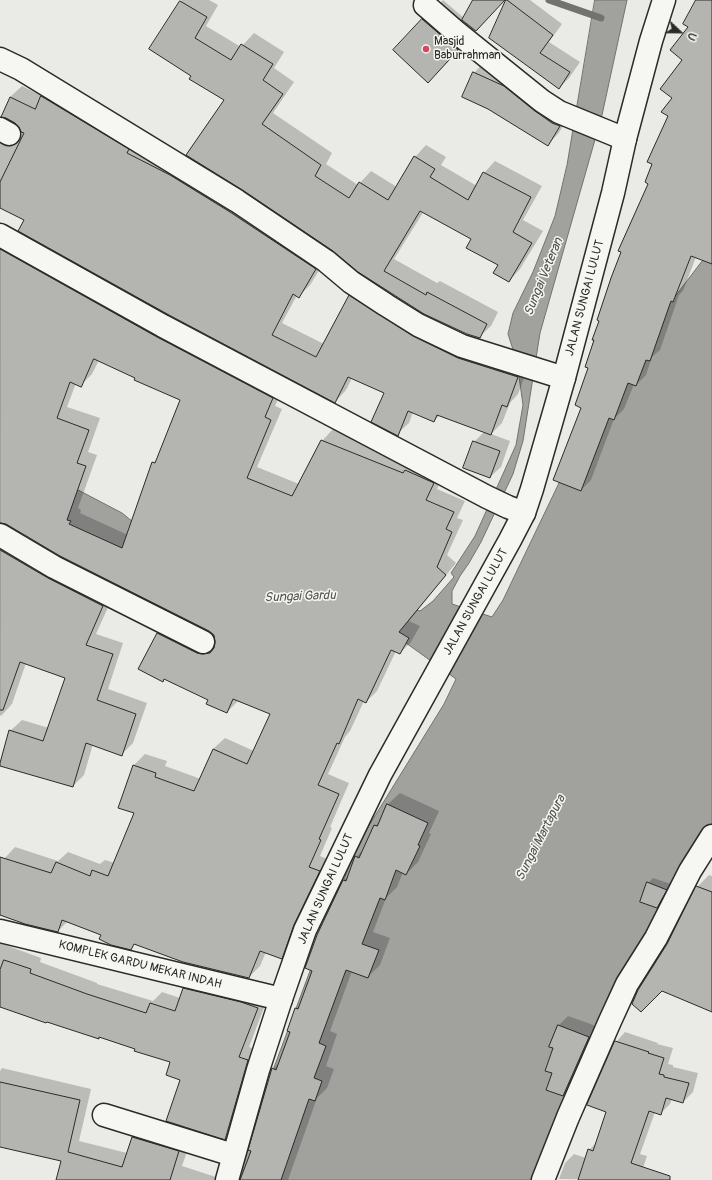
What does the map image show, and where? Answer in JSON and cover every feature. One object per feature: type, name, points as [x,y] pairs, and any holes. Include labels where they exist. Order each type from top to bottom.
[{"type":"street","name":"JALAN SUNGAI LULUT","points":[[226,1180],[281,999],[306,930],[380,775],[510,540],[516,510],[534,482],[564,378],[613,194],[625,139],[651,41],[664,0]]},
{"type":"street","points":[[424,5],[536,96],[559,112],[625,139]]},
{"type":"street","points":[[0,59],[21,69],[237,201],[326,261],[351,282],[411,321],[462,346],[478,352],[502,358],[564,378]]},
{"type":"street","points":[[0,234],[163,326],[487,497],[516,510]]},
{"type":"street","points":[[0,535],[54,567],[203,642]]},
{"type":"street","points":[[543,1180],[568,1117],[627,984],[656,938],[690,871],[712,836]]},
{"type":"street","name":"KOMPLEK GARDU MEKAR INDAH","points":[[0,931],[281,999]]},
{"type":"street","points":[[104,1115],[233,1155]]},
{"type":"water","points":[[595,0],[627,0],[602,115],[540,333],[523,441],[513,474],[481,542],[452,591],[452,604],[492,617],[503,600],[603,391],[712,248],[712,824],[685,865],[538,1180],[238,1180],[257,1113],[357,845],[444,704],[456,679],[406,643],[83,539],[0,449],[122,513],[165,548],[351,583],[420,611],[433,601],[454,577],[451,573],[475,536],[516,445],[523,405],[517,362],[508,334],[513,313],[533,272],[555,216],[567,165]]},
{"type":"building","points":[[473,0],[505,0],[476,31],[462,20]]},
{"type":"building","points":[[506,0],[553,35],[540,53],[570,72],[559,89],[489,38]]},
{"type":"building","points":[[696,0],[712,0],[712,264],[691,256],[673,302],[671,301],[650,361],[646,360],[636,386],[628,383],[614,420],[609,418],[581,491],[553,480],[581,408],[575,405],[588,368],[585,367],[599,321],[597,320],[621,252],[618,251],[648,184],[645,182],[652,164],[647,162],[668,116],[661,112],[672,98],[660,89],[682,60],[670,50],[688,27],[683,24]]},
{"type":"building","points":[[180,1],[207,17],[195,38],[231,60],[241,44],[273,64],[263,80],[283,94],[262,124],[321,165],[315,176],[349,198],[359,182],[388,200],[414,156],[435,169],[430,177],[468,200],[483,172],[531,197],[513,232],[532,243],[509,282],[493,273],[498,265],[466,248],[471,239],[420,211],[384,271],[426,295],[427,292],[487,324],[480,338],[467,334],[424,314],[358,272],[333,251],[244,191],[186,155],[224,100],[189,79],[191,76],[149,49]]},
{"type":"building","name":"Masjid Baburrahman","points":[[422,19],[458,50],[428,83],[393,50]]},
{"type":"building","points":[[473,72],[504,86],[535,111],[552,123],[560,126],[548,146],[488,109],[462,97]]},
{"type":"building","points":[[41,96],[129,149],[127,153],[170,175],[230,212],[316,269],[299,298],[293,294],[272,335],[316,357],[349,295],[413,336],[458,358],[518,377],[507,407],[502,405],[491,435],[437,415],[434,422],[408,411],[398,436],[371,422],[384,393],[348,377],[335,403],[169,315],[18,231],[24,220],[0,208],[0,182],[24,133],[21,132],[15,123],[1,117],[10,97],[35,109]]},
{"type":"building","points":[[0,249],[157,337],[273,398],[265,417],[271,420],[247,478],[292,496],[321,440],[403,473],[405,470],[434,483],[426,500],[454,512],[446,529],[452,532],[437,567],[446,575],[399,632],[409,638],[400,654],[391,650],[366,703],[358,699],[339,744],[337,743],[318,785],[339,794],[319,839],[321,840],[309,867],[320,871],[294,925],[282,959],[260,951],[249,978],[183,962],[134,944],[131,950],[111,945],[99,939],[101,935],[62,920],[58,932],[25,924],[0,915],[0,857],[51,873],[56,862],[90,876],[92,870],[108,876],[134,813],[118,808],[133,765],[156,773],[155,777],[194,791],[213,749],[247,764],[270,714],[233,699],[227,713],[206,704],[208,700],[164,679],[163,682],[138,669],[157,633],[197,653],[203,654],[210,653],[214,648],[214,635],[209,631],[60,556],[6,524],[0,523]],"holes":[[[94,359],[135,378],[134,380],[180,400],[155,463],[152,462],[122,548],[69,524],[71,521],[67,520],[86,466],[77,463],[89,430],[57,418],[70,382],[81,387]]]},
{"type":"building","points":[[473,441],[500,451],[490,478],[463,468]]},
{"type":"building","points":[[0,550],[48,578],[103,606],[86,645],[113,654],[97,700],[136,714],[122,756],[86,743],[73,787],[0,766],[9,730],[43,741],[65,678],[20,662],[3,710],[0,710]]},
{"type":"building","points":[[387,804],[428,823],[418,845],[420,846],[406,875],[396,870],[385,900],[380,898],[362,944],[379,950],[368,978],[346,970],[319,1043],[326,1046],[314,1078],[322,1081],[315,1101],[309,1099],[281,1180],[240,1180],[251,1151],[248,1150],[272,1068],[276,1070],[290,1032],[287,1031],[295,1008],[298,1009],[312,971],[305,968],[317,935],[343,880],[346,881],[355,856],[359,858],[374,825],[377,826]]},
{"type":"building","points":[[647,882],[667,890],[657,908],[640,902]]},
{"type":"building","points":[[696,886],[712,892],[712,1012],[662,991],[641,1012],[632,1004],[638,990],[667,944]]},
{"type":"building","points":[[4,960],[31,969],[30,973],[87,994],[146,1013],[150,1003],[175,1011],[183,988],[241,1002],[258,1008],[239,1057],[248,1060],[225,1140],[166,1121],[180,1080],[166,1075],[170,1062],[134,1051],[135,1049],[99,1037],[99,1039],[0,1007],[0,970]]},
{"type":"building","points":[[558,1025],[589,1037],[563,1096],[546,1090],[552,1073],[545,1071],[553,1048],[549,1047]]},
{"type":"building","points":[[615,1041],[664,1058],[659,1074],[664,1075],[664,1077],[689,1083],[683,1103],[666,1098],[661,1115],[649,1111],[631,1163],[670,1176],[670,1180],[578,1180],[588,1149],[593,1151],[606,1112],[587,1105]]},
{"type":"building","points":[[0,1082],[80,1100],[68,1152],[122,1167],[132,1137],[179,1151],[170,1180],[56,1180],[61,1161],[0,1147]]},
{"type":"waterway","points":[[549,0],[601,18]]},
{"type":"place","name":"Masjid Baburrahman","points":[[426,49]]},
{"type":"water label","name":"Sungai Veteran","points":[[544,277]]},
{"type":"water label","name":"Sungai Gardu","points":[[300,597]]},
{"type":"water label","name":"Sungai Martapura","points":[[541,838]]}]
